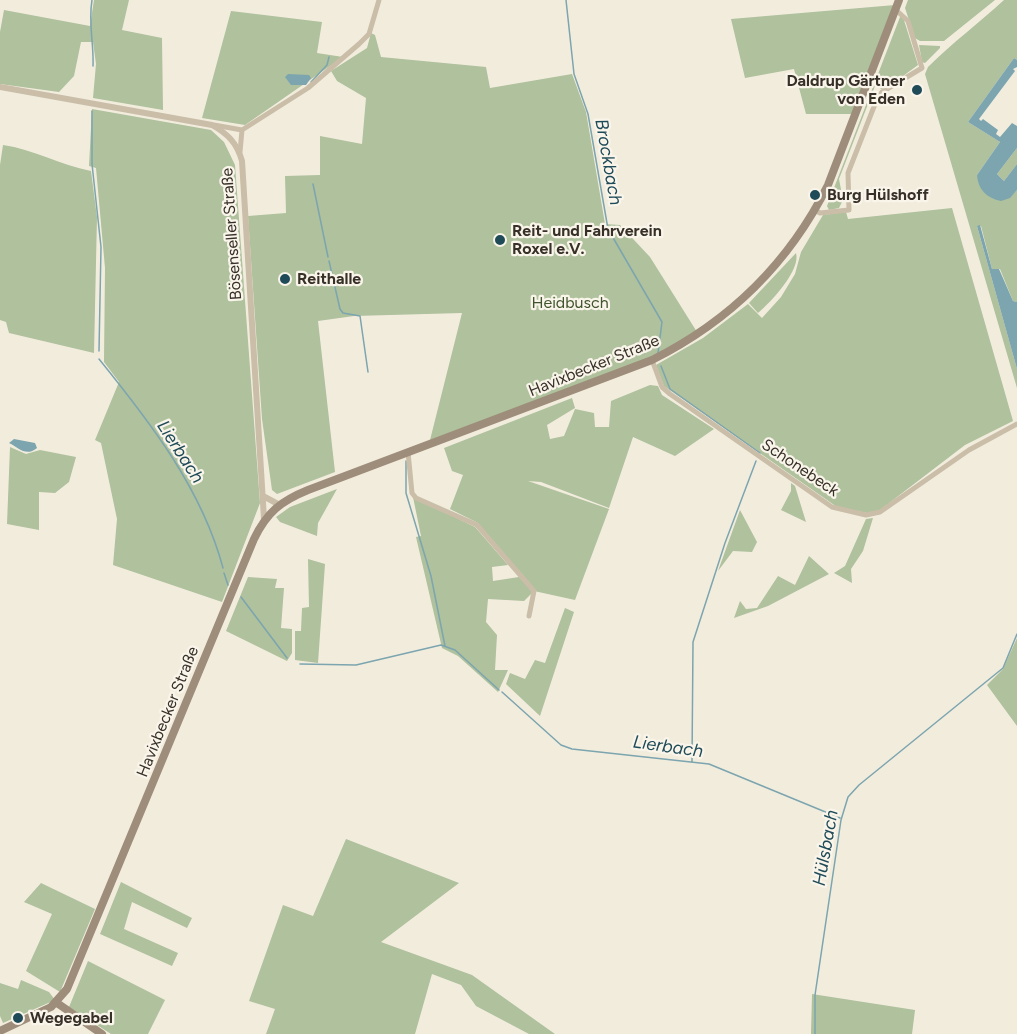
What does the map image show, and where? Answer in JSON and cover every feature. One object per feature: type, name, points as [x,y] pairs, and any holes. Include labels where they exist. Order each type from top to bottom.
[{"type":"main road","points":[[896,10],[900,0]]},
{"type":"main road","name":"Havixbecker Straße","points":[[57,1003],[73,976],[264,519],[278,504],[408,452],[652,360],[699,334],[741,302],[775,267],[814,210],[855,116],[896,10]]},
{"type":"main road","points":[[0,1031],[57,1003],[102,1034]]},
{"type":"street","points":[[0,87],[242,130],[308,88],[359,44],[369,34],[379,0]]},
{"type":"street","points":[[814,210],[820,213],[849,210],[848,173],[877,99],[882,92],[922,68],[908,21],[896,10]]},
{"type":"street","name":"Bösenseller Straße","points":[[213,125],[229,136],[240,152],[264,519]]},
{"type":"street","points":[[240,152],[242,130]]},
{"type":"street","name":"Schonebeck","points":[[652,360],[662,387],[670,394],[832,507],[866,515],[880,512],[969,450],[1017,424]]},
{"type":"street","points":[[408,452],[412,493],[416,498],[477,525],[534,591],[530,616]]},
{"type":"street","points":[[263,496],[278,504]]},
{"type":"green space","points":[[94,0],[129,0],[122,30],[162,38],[163,110],[93,98],[96,64],[93,42],[81,42],[74,76],[59,92],[0,84],[0,32],[4,10],[90,26]]},
{"type":"green space","points":[[908,0],[995,0],[944,41],[920,41],[915,38],[905,8]]},
{"type":"green space","points":[[1004,0],[1017,0],[1017,60],[1014,58],[968,122],[1000,142],[977,175],[1009,198],[1017,190],[1017,302],[1013,301],[1000,269],[992,269],[981,226],[977,226],[1017,369],[1017,388],[925,74],[937,58]]},
{"type":"green space","points":[[895,5],[853,114],[806,114],[794,69],[745,78],[731,19]]},
{"type":"green space","points":[[231,11],[322,22],[317,53],[343,57],[245,125],[202,118]]},
{"type":"green space","points":[[900,17],[903,17],[918,65],[884,90],[875,86],[839,179],[843,200],[839,208],[829,210],[827,206]]},
{"type":"green space","name":"Heidbusch","points":[[371,33],[375,35],[381,57],[486,67],[490,88],[572,74],[586,112],[605,224],[620,225],[650,257],[697,332],[651,358],[430,440],[462,313],[354,316],[318,321],[335,472],[277,494],[272,490],[262,419],[248,216],[286,213],[285,176],[320,175],[320,136],[362,144],[366,98],[337,81],[331,71],[367,48]]},
{"type":"green space","points":[[919,45],[940,46],[940,48],[925,63],[922,62]]},
{"type":"green space","points":[[92,109],[211,130],[224,142],[235,165],[260,503],[222,602],[113,565],[117,519],[101,443],[95,440],[119,382],[104,362],[105,268],[96,168],[89,166]]},
{"type":"green space","points":[[3,145],[91,171],[97,217],[94,353],[9,333],[6,322],[0,320],[0,165]]},
{"type":"green space","points":[[1017,148],[1017,164],[1004,181],[997,174]]},
{"type":"green space","points":[[952,208],[1013,421],[965,445],[880,510],[872,514],[837,507],[664,386],[656,365],[703,338],[748,304],[762,318],[781,297],[795,274],[801,252],[823,215],[846,212],[848,219]]},
{"type":"green space","points":[[796,253],[790,277],[758,313],[749,303]]},
{"type":"green space","points":[[650,385],[658,386],[662,395],[714,429],[675,456],[633,437],[609,508],[541,482],[528,481],[609,509],[575,600],[534,591],[478,523],[450,509],[463,475],[452,471],[444,448],[572,398],[575,408],[547,425],[550,439],[564,436],[575,409],[594,413],[595,427],[609,427],[611,401]]},
{"type":"green space","points":[[10,447],[26,454],[40,450],[76,457],[69,482],[55,493],[39,492],[39,530],[7,524]]},
{"type":"green space","points":[[791,483],[795,486],[806,522],[781,510],[791,491]]},
{"type":"green space","points":[[337,489],[318,523],[317,536],[280,522],[276,517],[290,507]]},
{"type":"green space","points":[[413,497],[475,527],[508,565],[492,567],[493,581],[519,577],[533,592],[524,601],[488,599],[486,622],[497,635],[495,670],[508,670],[498,692],[458,656],[442,648],[416,537],[421,536]]},
{"type":"green space","points":[[740,510],[757,542],[752,552],[733,551],[718,571]]},
{"type":"green space","points":[[873,518],[863,551],[851,569],[852,583],[834,573],[845,566],[866,519]]},
{"type":"green space","points":[[809,556],[829,574],[768,606],[734,618],[740,601],[746,609],[757,608],[778,576],[795,585]]},
{"type":"green space","points":[[308,559],[325,564],[318,663],[295,660],[295,631],[301,631],[302,608],[309,607]]},
{"type":"green space","points":[[248,577],[277,579],[275,588],[284,588],[281,628],[292,629],[292,653],[287,661],[226,631]]},
{"type":"green space","points":[[565,608],[574,612],[540,716],[506,684],[510,673],[525,679],[535,660],[545,663]]},
{"type":"green space","points":[[1017,638],[1017,726],[987,685],[1003,669]]},
{"type":"green space","points":[[346,839],[459,883],[381,942],[472,975],[555,1034],[529,1034],[476,1006],[461,985],[432,974],[415,1034],[266,1034],[275,1009],[249,1001],[283,905],[313,916]]},
{"type":"green space","points":[[121,882],[192,918],[187,928],[132,902],[124,929],[178,953],[172,966],[100,934]]},
{"type":"green space","points":[[41,883],[95,909],[60,992],[26,971],[52,914],[24,902]]},
{"type":"green space","points":[[88,961],[165,1000],[148,1034],[111,1034],[69,1007]]},
{"type":"green space","points":[[21,980],[49,992],[55,1000],[3,1023],[0,1016],[0,983],[18,989]]},
{"type":"green space","points":[[812,994],[915,1010],[912,1034],[811,1034]]},
{"type":"water","points":[[1014,58],[1017,60],[1017,67],[1013,69],[1015,71],[979,119],[981,121],[983,119],[998,130],[996,134],[1000,137],[1012,123],[1017,126],[1017,148],[997,174],[1004,181],[1017,164],[1017,190],[1010,198],[1001,201],[991,198],[984,192],[979,185],[977,175],[1000,142],[968,122]]},
{"type":"water","points":[[288,74],[309,75],[311,78],[306,85],[291,85],[285,77]]},
{"type":"water","points":[[980,225],[992,269],[999,269],[1013,301],[1017,302],[1017,369],[977,226]]},
{"type":"water","points":[[14,439],[35,443],[37,448],[29,452],[23,451],[9,443]]},
{"type":"waterway","name":"Lierbach","points":[[92,0],[93,66]]},
{"type":"waterway","name":"Brockbach","points":[[566,0],[574,74],[588,114],[608,229],[662,322],[658,353]]},
{"type":"waterway","points":[[311,82],[327,65],[329,57]]},
{"type":"waterway","name":"Lierbach","points":[[92,111],[92,164],[101,247],[99,351]]},
{"type":"waterway","points":[[313,184],[328,257]]},
{"type":"waterway","points":[[329,261],[340,309],[343,313],[360,316],[368,372]]},
{"type":"waterway","name":"Lierbach","points":[[99,359],[137,407],[172,457],[202,511],[223,568]]},
{"type":"waterway","name":"Brockbach","points":[[661,366],[670,389],[760,453]]},
{"type":"waterway","points":[[406,461],[406,493],[431,576],[445,646]]},
{"type":"waterway","name":"Brockbach","points":[[692,761],[693,642],[725,543],[756,461]]},
{"type":"waterway","name":"Lierbach","points":[[224,573],[228,585]]},
{"type":"waterway","name":"Lierbach","points":[[241,597],[287,658]]},
{"type":"waterway","name":"Hülsbach","points":[[815,1034],[815,995],[841,820],[848,797],[859,785],[1003,668],[1017,634]]},
{"type":"waterway","name":"Lierbach","points":[[300,664],[356,665],[441,645],[455,650],[499,690]]},
{"type":"waterway","name":"Lierbach","points":[[502,692],[561,745],[572,749],[709,764],[840,818]]},
{"type":"place","name":"Daldrup Gärtner von Eden","points":[[917,90]]},
{"type":"place","name":"Burg Hülshoff","points":[[815,195]]},
{"type":"place","name":"Reit- und Fahrverein Roxel e.V.","points":[[500,240]]},
{"type":"place","name":"Reithalle","points":[[285,279]]},
{"type":"place","name":"Wegegabel","points":[[18,1018]]}]
